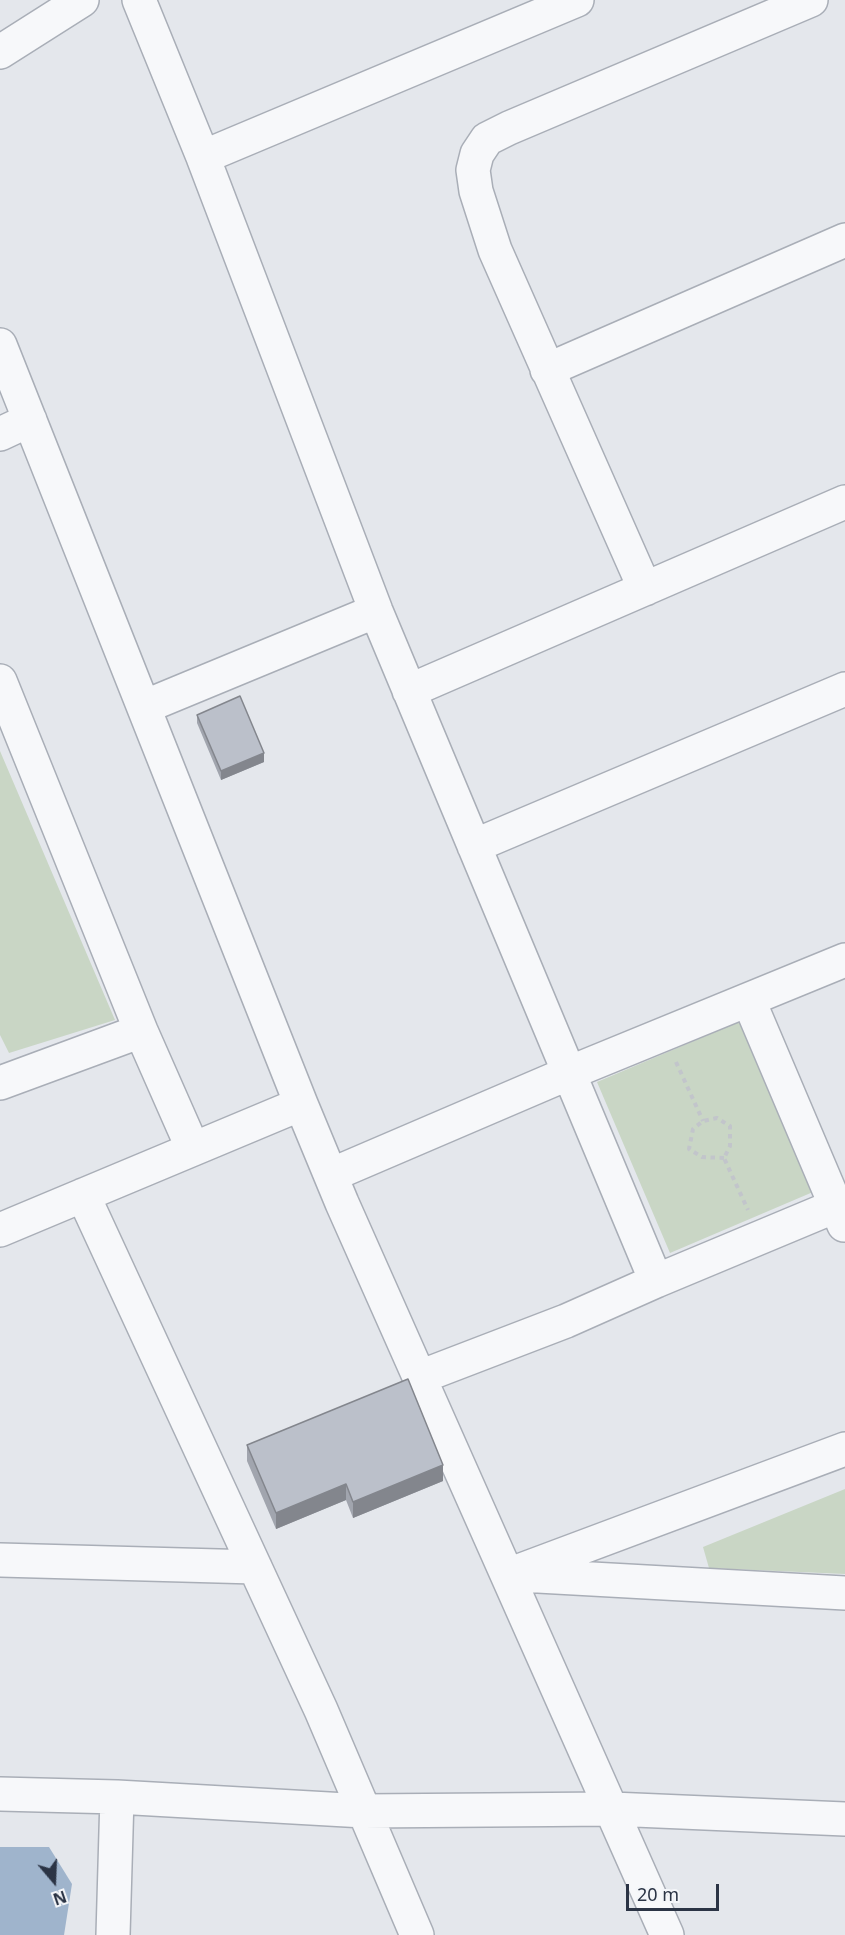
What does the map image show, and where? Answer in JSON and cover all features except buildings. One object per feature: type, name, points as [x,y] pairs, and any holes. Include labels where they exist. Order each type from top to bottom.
[{"type":"street","points":[[0,52],[82,0]]},
{"type":"street","points":[[139,0],[203,157],[376,612],[656,1281]]},
{"type":"street","points":[[203,157],[577,0]]},
{"type":"street","points":[[645,589],[495,250],[476,191],[473,170],[477,154],[488,140],[509,128],[811,0]]},
{"type":"street","points":[[547,370],[845,240]]},
{"type":"street","points":[[0,345],[301,1104],[667,1935]]},
{"type":"street","points":[[0,434],[30,420]]},
{"type":"street","points":[[409,691],[845,502]]},
{"type":"street","points":[[144,707],[376,612]]},
{"type":"street","points":[[0,681],[141,1031],[193,1149]]},
{"type":"street","points":[[474,846],[845,689]]},
{"type":"street","points":[[331,1175],[569,1073],[845,960]]},
{"type":"street","points":[[420,1377],[566,1321],[761,1238],[842,1212],[749,1001]]},
{"type":"street","points":[[0,1082],[141,1031]]},
{"type":"street","points":[[0,1230],[301,1104]]},
{"type":"street","points":[[83,1195],[321,1710],[417,1935]]},
{"type":"street","points":[[508,1575],[845,1449]]},
{"type":"street","points":[[0,1560],[255,1567]]},
{"type":"street","points":[[508,1575],[845,1593]]},
{"type":"street","points":[[0,1794],[117,1797],[364,1811],[612,1809],[845,1819]]},
{"type":"street","points":[[113,1935],[117,1797]]},
{"type":"path","points":[[664,1035],[703,1121]]},
{"type":"path","points":[[717,1118],[730,1126],[730,1146],[724,1158],[702,1157],[689,1149],[693,1129],[703,1121],[717,1118]]},
{"type":"path","points":[[724,1158],[761,1238]]},
{"type":"green space","points":[[0,751],[115,1020],[9,1053],[0,1035]]},
{"type":"green space","points":[[741,1021],[813,1192],[670,1253],[597,1082]]},
{"type":"green space","points":[[845,1489],[845,1574],[709,1568],[703,1547]]},
{"type":"water","points":[[0,1847],[49,1847],[72,1884],[64,1935],[0,1935]]}]
